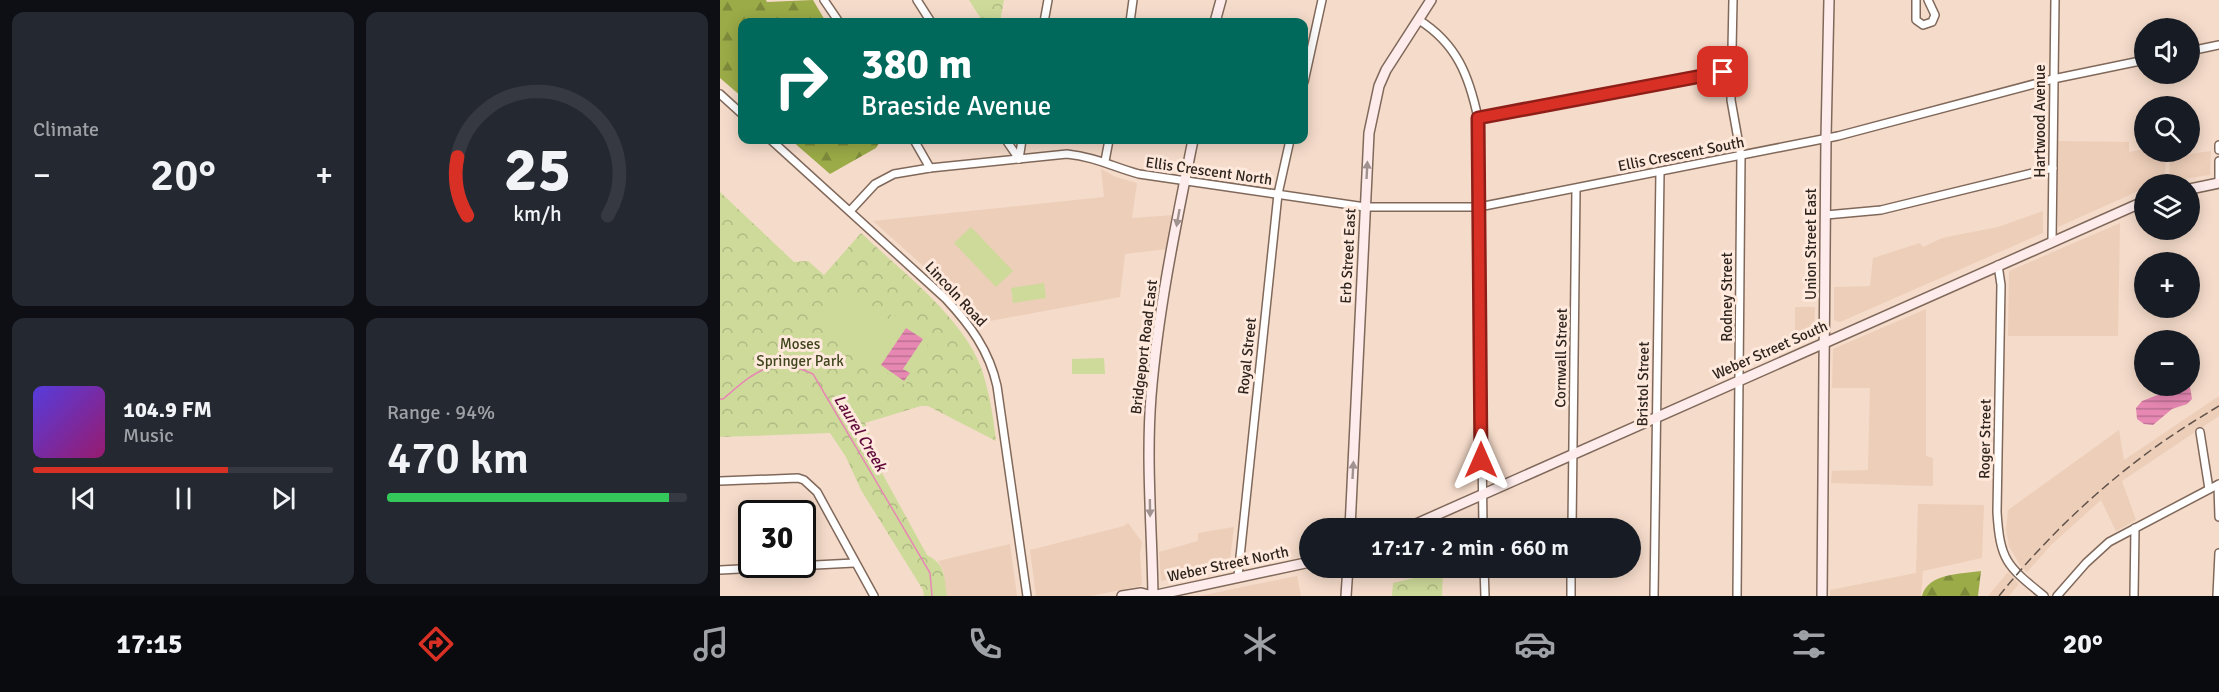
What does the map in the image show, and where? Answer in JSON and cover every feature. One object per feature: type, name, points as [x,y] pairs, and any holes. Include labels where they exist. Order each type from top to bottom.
[{"type":"main road","points":[[1216,18],[1221,0]]},
{"type":"main road","name":"Erb Street East","points":[[1350,518],[1369,133],[1379,86],[1394,56],[1431,0]]},
{"type":"main road","name":"Union Street East","points":[[1822,596],[1829,0]]},
{"type":"main road","name":"Bridgeport Road East","points":[[1152,596],[1149,471],[1151,397],[1159,328],[1191,144]]},
{"type":"main road","points":[[2200,187],[2219,183]]},
{"type":"main road","name":"Weber Street South","points":[[1430,518],[2134,206]]},
{"type":"main road","name":"Weber Street North","points":[[1122,596],[1141,593],[1152,596],[1299,563]]},
{"type":"main road","points":[[1346,596],[1347,578]]},
{"type":"street","points":[[824,0],[836,18]]},
{"type":"street","points":[[917,0],[929,18]]},
{"type":"street","points":[[1045,18],[1048,0]]},
{"type":"street","points":[[1131,18],[1134,0]]},
{"type":"street","points":[[1308,64],[1322,0]]},
{"type":"street","name":"Rodney Street","points":[[1733,0],[1731,100],[1742,156],[1737,596]]},
{"type":"street","points":[[1916,0],[1916,20],[1923,25],[1932,22],[1935,15],[1928,0]]},
{"type":"street","name":"Hartwood Avenue","points":[[2052,242],[2055,0]]},
{"type":"street","points":[[1419,20],[1437,34],[1458,57],[1469,80],[1478,118],[1483,518]]},
{"type":"street","points":[[2200,49],[2219,45]]},
{"type":"street","name":"Ellis Crescent South","points":[[1365,207],[1479,207],[1576,189],[1826,138],[2053,78],[2134,62]]},
{"type":"street","points":[[1478,118],[1731,70]]},
{"type":"street","points":[[721,97],[738,111]]},
{"type":"street","name":"Lincoln Road","points":[[775,144],[894,250],[971,327],[991,364],[998,386],[1026,596]]},
{"type":"street","points":[[916,144],[930,168]]},
{"type":"street","points":[[1009,144],[1018,159]]},
{"type":"street","points":[[1018,159],[1021,144]]},
{"type":"street","points":[[1105,161],[1108,144]]},
{"type":"street","name":"Royal Street","points":[[1238,576],[1278,194],[1289,144]]},
{"type":"street","points":[[2219,145],[2219,150]]},
{"type":"street","name":"Ellis Crescent North","points":[[850,211],[866,192],[894,174],[930,168],[1067,154],[1105,161],[1139,174],[1365,207]]},
{"type":"street","points":[[2219,161],[2219,183]]},
{"type":"street","points":[[1826,215],[1881,210],[2053,168]]},
{"type":"street","name":"Bristol Street","points":[[1654,596],[1660,172]]},
{"type":"street","name":"Cornwall Street","points":[[1572,518],[1576,189]]},
{"type":"street","name":"Roger Street","points":[[1998,265],[2001,285],[1998,539],[2002,555],[2008,565],[2044,596]]},
{"type":"street","points":[[2200,432],[2209,489]]},
{"type":"street","points":[[720,482],[804,480],[817,492],[874,596]]},
{"type":"street","points":[[2057,596],[2101,548],[2218,485],[2219,518]]},
{"type":"street","points":[[2134,596],[2135,528]]},
{"type":"street","points":[[2217,596],[2219,553]]},
{"type":"street","points":[[720,570],[854,562]]},
{"type":"street","points":[[1484,578],[1485,596]]},
{"type":"street","points":[[1571,578],[1571,596]]},
{"type":"shaded area","points":[[2057,141],[2129,142],[2129,152],[2134,151],[2134,162],[2166,162],[2165,174],[2134,174],[2134,193],[2058,227]]},
{"type":"shaded area","points":[[2211,151],[2210,175],[2169,174],[2170,162],[2200,162],[2200,153]]},
{"type":"shaded area","points":[[1101,169],[1116,177],[1137,183],[1132,218],[1174,215],[1167,249],[1125,254],[1120,297],[979,323],[959,298],[873,221],[1104,197]]},
{"type":"shaded area","points":[[2043,211],[2043,233],[1840,322],[1834,320],[1834,287],[1870,286],[1873,258],[1920,243],[1923,247],[1942,238],[1998,227]]},
{"type":"shaded area","points":[[2120,223],[2118,336],[2008,336],[2009,271]]},
{"type":"shaded area","points":[[1795,307],[1815,307],[1814,333],[1795,342]]},
{"type":"shaded area","points":[[1926,309],[1926,456],[1933,458],[1933,486],[1831,483],[1832,471],[1868,470],[1870,388],[1832,388],[1833,349]]},
{"type":"shaded area","points":[[906,328],[923,339],[903,369],[910,373],[904,381],[881,365]]},
{"type":"shaded area","points":[[2155,396],[2192,396],[2192,399],[2187,404],[2172,409],[2153,425],[2144,424],[2137,419],[2136,408],[2142,401]]},
{"type":"shaded area","points":[[2219,396],[2219,416],[2122,481],[2136,520],[2116,531],[2101,500],[2051,545],[2027,572],[2021,567],[2009,546],[2006,530],[2008,510],[2119,430],[2124,460]]},
{"type":"shaded area","points":[[1918,504],[1984,505],[1982,558],[1923,571],[1921,596],[1830,596],[1830,590],[1916,573]]},
{"type":"shaded area","points":[[1128,523],[1142,542],[1140,553],[1142,584],[1140,586],[1091,596],[1036,596],[1030,550],[1124,526]]},
{"type":"shaded area","points":[[1234,527],[1229,568],[1161,581],[1159,552],[1198,541],[1198,533]]},
{"type":"shaded area","points":[[1010,544],[1017,596],[947,596],[943,570],[938,561]]},
{"type":"shaded area","points":[[2008,572],[2019,584],[2009,596],[1988,596]]},
{"type":"shaded area","points":[[1297,576],[1301,596],[1200,596],[1257,584]]},
{"type":"green space","points":[[720,0],[766,0],[767,2],[813,0],[824,18],[738,18],[738,94],[720,78]]},
{"type":"green space","points":[[969,0],[1004,0],[1001,18],[980,18]]},
{"type":"green space","points":[[796,144],[878,144],[876,148],[830,174]]},
{"type":"green space","name":"Moses Springer Park","points":[[720,192],[794,262],[808,261],[824,275],[861,233],[928,294],[971,346],[986,383],[996,441],[928,406],[921,406],[865,423],[881,464],[882,473],[927,555],[941,567],[947,596],[924,596],[923,590],[861,490],[846,457],[830,433],[720,437]]},
{"type":"green space","points":[[971,227],[1013,271],[996,287],[954,243]]},
{"type":"green space","points":[[1044,283],[1046,298],[1013,303],[1011,288]]},
{"type":"green space","points":[[844,288],[889,319],[892,313],[926,336],[928,351],[905,385],[818,324],[821,315],[827,312]]},
{"type":"green space","points":[[1104,358],[1105,374],[1072,374],[1072,359]]},
{"type":"green space","points":[[1981,571],[1978,596],[1922,596],[1925,588],[1938,579],[1955,574]]},
{"type":"green space","points":[[1414,578],[1443,578],[1442,596],[1392,596],[1393,583]]},
{"type":"waterway","name":"Laurel Creek","points":[[720,399],[754,374],[775,366],[786,366],[813,374],[930,573],[932,596]]},
{"type":"railway","points":[[1999,596],[2052,536],[2091,499],[2162,442],[2219,406]]},
{"type":"route","points":[[1481,460],[1478,118],[1723,72]]}]
